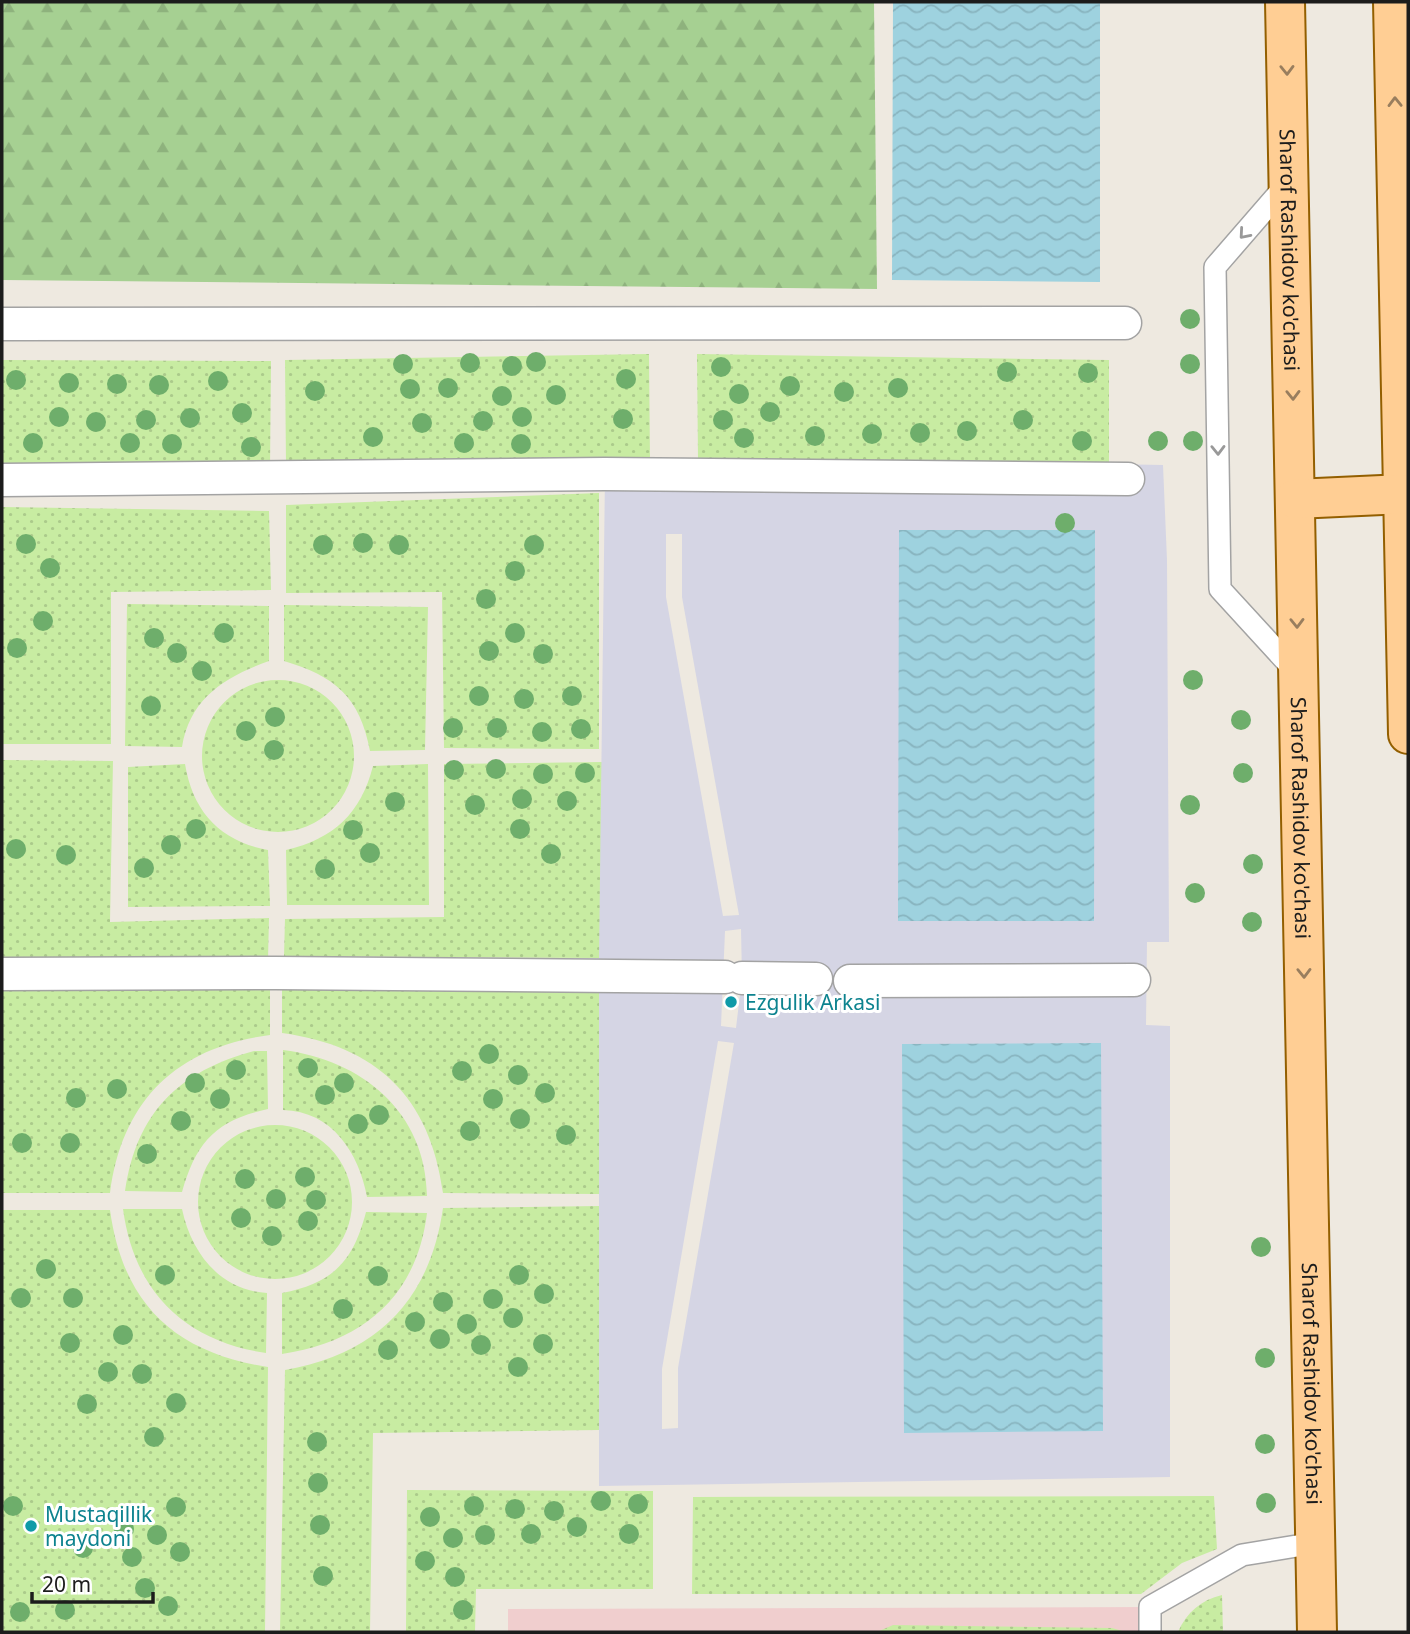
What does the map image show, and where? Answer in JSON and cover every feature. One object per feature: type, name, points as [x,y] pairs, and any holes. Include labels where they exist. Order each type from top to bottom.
[{"type":"main road","name":"Sharof Rashidov ko'chasi","points":[[1285,2],[1317,1632]]},
{"type":"main road","points":[[1393,2],[1408,734]]},
{"type":"main road","points":[[1295,499],[1404,494]]},
{"type":"street","points":[[2,324],[1125,323]]},
{"type":"street","points":[[2,480],[605,474],[1128,479]]},
{"type":"street","points":[[2,974],[290,973],[816,979]]},
{"type":"street","points":[[850,981],[1134,981]]},
{"type":"lane","points":[[1289,183],[1215,267],[1220,589],[1299,675]]},
{"type":"lane","points":[[1150,1632],[1150,1607],[1242,1555],[1315,1543]]},
{"type":"shaded area","points":[[1163,465],[1167,560],[1169,942],[1147,942],[1146,1025],[1170,1026],[1170,1477],[599,1486],[599,988],[276,986],[2,989],[2,958],[599,958],[605,474]],"holes":[[[666,534],[682,534],[682,597],[739,915],[723,916],[666,597]],[[741,929],[742,978],[736,1028],[721,1026],[725,931]],[[718,1041],[734,1043],[678,1368],[678,1428],[662,1429],[662,1369]]]},
{"type":"shaded area","points":[[1150,1607],[1150,1632],[508,1632],[508,1609]]},
{"type":"green space","points":[[2,2],[874,2],[877,289],[2,280]]},
{"type":"green space","points":[[649,354],[650,460],[286,465],[285,360]]},
{"type":"green space","points":[[697,354],[1109,360],[1109,464],[698,460]]},
{"type":"green space","points":[[2,360],[271,361],[270,468],[2,467]]},
{"type":"green space","points":[[599,493],[599,749],[444,748],[442,592],[286,593],[286,505]]},
{"type":"green space","points":[[2,507],[269,511],[271,590],[111,592],[111,744],[2,744]]},
{"type":"green space","points":[[127,604],[269,606],[269,661],[224,682],[201,702],[186,730],[182,747],[125,746]]},
{"type":"green space","points":[[284,605],[428,607],[425,750],[370,751],[360,716],[342,691],[318,674],[284,661]]},
{"type":"green space","points":[[278,680],[307,685],[332,702],[349,727],[354,756],[349,785],[332,810],[307,827],[278,832],[249,827],[224,810],[207,785],[202,756],[207,727],[224,702],[249,685]]},
{"type":"green space","points":[[2,760],[113,761],[110,922],[269,918],[268,959],[2,958]]},
{"type":"green space","points":[[602,762],[600,958],[284,956],[285,919],[444,917],[444,764]]},
{"type":"green space","points":[[185,764],[195,796],[212,822],[236,840],[268,850],[270,906],[128,907],[128,767]]},
{"type":"green space","points":[[428,764],[429,905],[287,905],[286,850],[318,839],[343,822],[361,797],[373,766]]},
{"type":"green space","points":[[270,986],[270,1035],[237,1041],[207,1052],[182,1066],[160,1084],[141,1105],[127,1131],[110,1193],[2,1193],[2,989]]},
{"type":"green space","points":[[282,986],[599,988],[599,1194],[443,1193],[426,1129],[411,1104],[393,1082],[371,1064],[345,1050],[282,1033]]},
{"type":"green space","points":[[283,1050],[339,1065],[363,1078],[384,1095],[402,1116],[415,1139],[424,1166],[427,1196],[367,1197],[357,1165],[340,1137],[316,1118],[283,1110]]},
{"type":"green space","points":[[254,1051],[267,1051],[268,1109],[235,1120],[211,1136],[194,1159],[182,1192],[125,1191],[139,1139],[166,1099],[204,1070]]},
{"type":"green space","points":[[275,1125],[304,1131],[329,1148],[346,1173],[352,1202],[346,1231],[329,1256],[304,1273],[275,1279],[246,1273],[221,1256],[204,1231],[198,1202],[204,1173],[221,1148],[246,1131]]},
{"type":"green space","points":[[599,1206],[599,1430],[373,1433],[370,1632],[280,1632],[285,1370],[347,1351],[394,1318],[412,1295],[426,1270],[443,1208]]},
{"type":"green space","points":[[123,1209],[182,1209],[192,1240],[210,1266],[235,1285],[267,1293],[266,1353],[237,1347],[211,1337],[188,1324],[168,1307],[151,1287],[138,1264]]},
{"type":"green space","points":[[2,1210],[110,1210],[127,1273],[141,1298],[159,1319],[206,1350],[268,1367],[265,1632],[2,1632]]},
{"type":"green space","points":[[366,1212],[427,1213],[412,1268],[398,1291],[381,1310],[361,1326],[337,1339],[282,1354],[282,1293],[315,1283],[338,1268],[355,1244]]},
{"type":"green space","points":[[407,1490],[653,1491],[653,1589],[476,1589],[475,1632],[406,1632]]},
{"type":"green space","points":[[1214,1496],[1217,1549],[1182,1563],[1141,1594],[692,1594],[693,1497]]},
{"type":"green space","points":[[1222,1595],[1223,1632],[1178,1632],[1196,1608]]},
{"type":"green space","points":[[893,1625],[1112,1628],[1126,1632],[877,1632]]},
{"type":"water","points":[[893,2],[1100,2],[1100,282],[892,280]]},
{"type":"water","points":[[899,530],[1095,530],[1094,921],[898,921]]},
{"type":"water","points":[[1101,1043],[1103,1431],[904,1433],[902,1044]]},
{"type":"place","name":"Ezgulik Arkasi","points":[[731,1002]]},
{"type":"place","name":"Mustaqillik maydoni","points":[[31,1526]]}]
